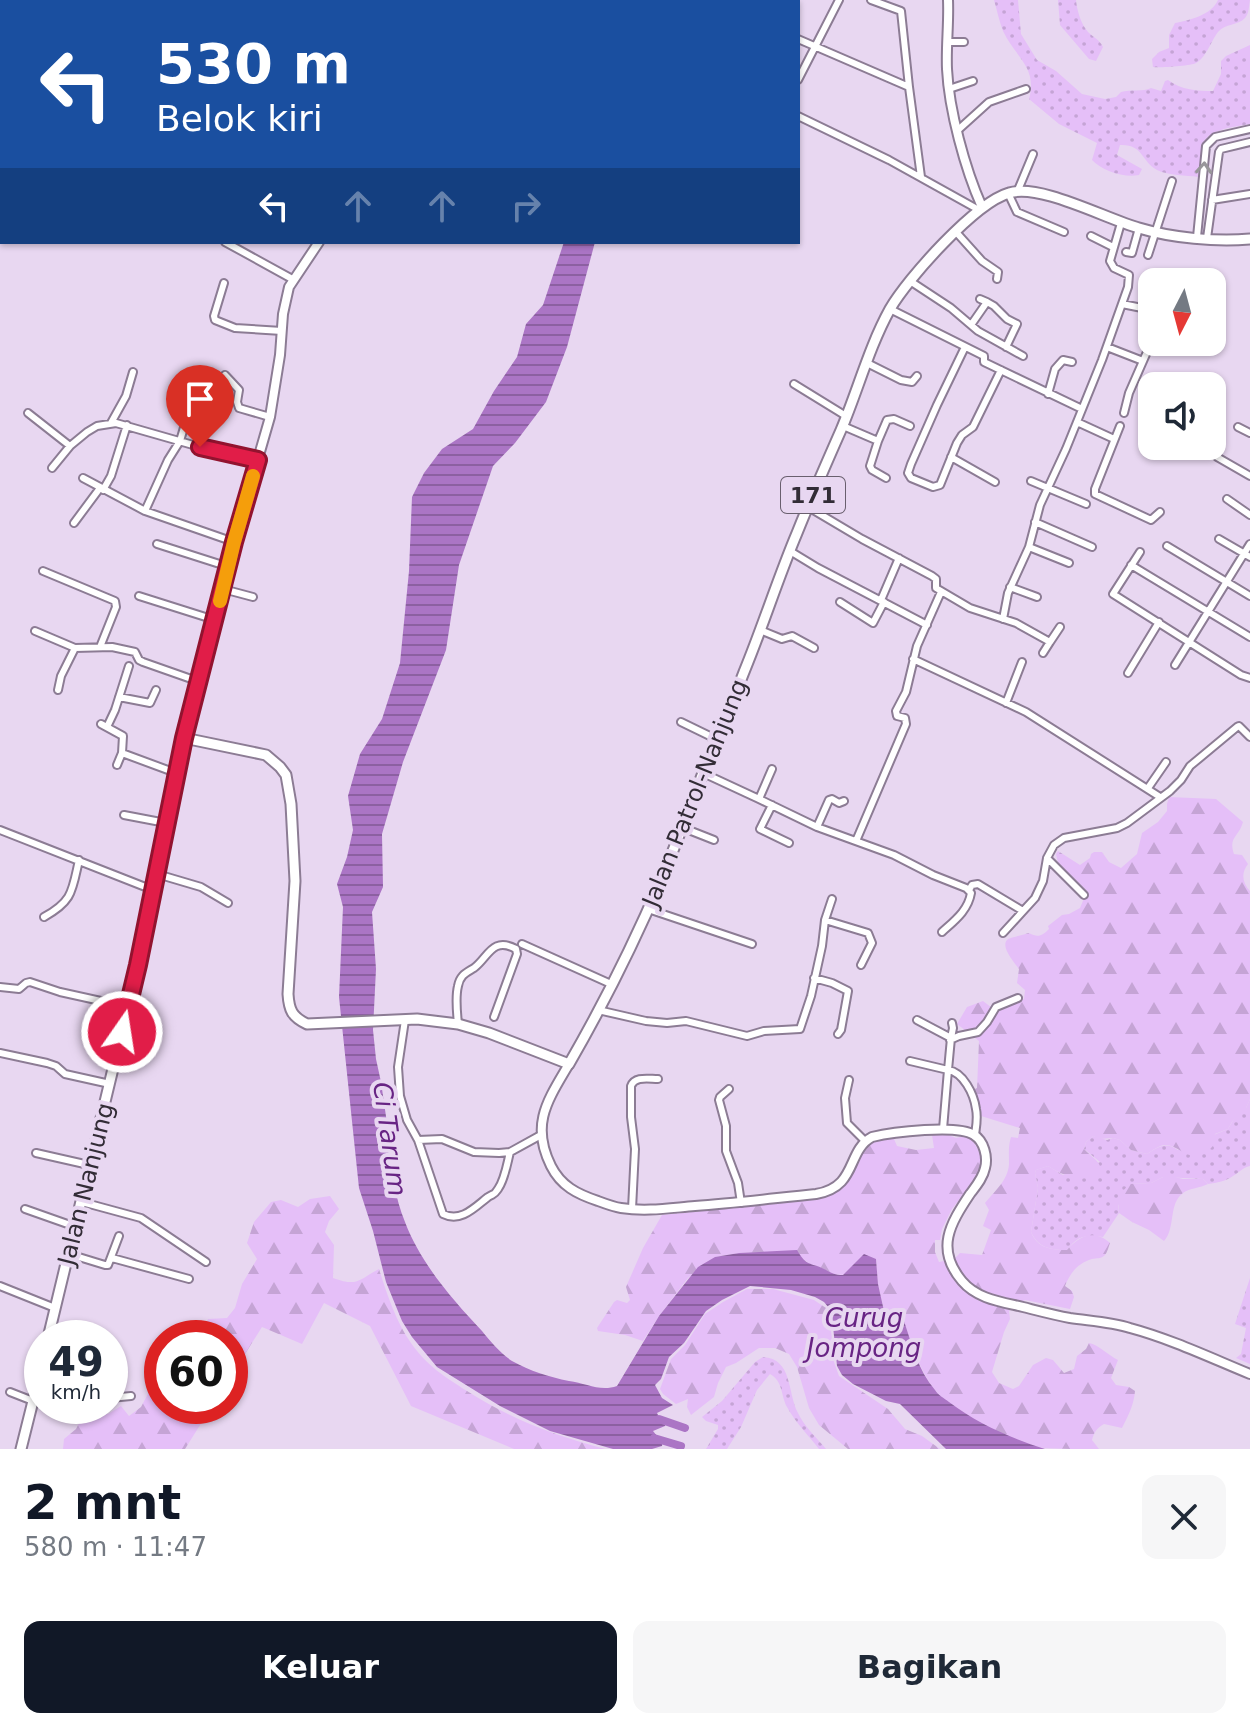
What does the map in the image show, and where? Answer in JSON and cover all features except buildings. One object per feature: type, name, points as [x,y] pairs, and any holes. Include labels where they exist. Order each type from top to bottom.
[{"type":"main road","points":[[1013,192],[1043,194],[1157,233],[1250,239]]},
{"type":"main road","name":"Jalan Patrol-Nanjung","points":[[569,1064],[648,909],[890,309],[910,281],[980,208],[1013,192]]},
{"type":"main road","points":[[184,738],[266,755],[286,775],[291,804],[295,881],[289,1007],[296,1019],[307,1024],[417,1019],[458,1024],[569,1064]]},
{"type":"main road","name":"Jalan Nanjung","points":[[52,1320],[128,1007],[184,738]]},
{"type":"main road","points":[[21,1449],[27,1424]]},
{"type":"street","points":[[800,76],[839,0]]},
{"type":"street","points":[[871,0],[901,11]]},
{"type":"street","points":[[902,0],[921,177]]},
{"type":"street","points":[[948,0],[952,113],[980,208]]},
{"type":"street","points":[[800,40],[909,87]]},
{"type":"street","points":[[948,42],[964,42]]},
{"type":"street","points":[[949,89],[973,81]]},
{"type":"street","points":[[958,130],[989,102],[1026,89]]},
{"type":"street","points":[[800,117],[980,208]]},
{"type":"street","points":[[1202,238],[1206,146],[1215,137],[1250,129]]},
{"type":"street","points":[[1202,238],[1220,150],[1250,142]]},
{"type":"street","points":[[1033,154],[1013,192],[1017,212],[1064,232]]},
{"type":"street","points":[[1148,255],[1172,181]]},
{"type":"street","points":[[1212,200],[1250,194]]},
{"type":"street","points":[[1003,619],[1010,587],[1029,547],[1040,505],[1077,422],[1128,287],[1129,275],[1114,268],[1110,261],[1121,223]]},
{"type":"street","points":[[1126,252],[1132,253],[1139,228]]},
{"type":"street","points":[[956,232],[982,261],[998,272],[997,279]]},
{"type":"street","points":[[1091,236],[1113,247]]},
{"type":"street","points":[[229,244],[294,280]]},
{"type":"street","name":"Jalan Nanjung","points":[[184,738],[234,542],[270,417],[286,298],[289,287],[318,244]]},
{"type":"street","points":[[910,281],[995,342],[1023,356]]},
{"type":"street","points":[[224,283],[215,320],[240,329],[282,331]]},
{"type":"street","points":[[971,325],[983,300],[994,306],[1017,324],[1006,347]]},
{"type":"street","points":[[1122,304],[1138,307]]},
{"type":"street","points":[[890,309],[984,356],[984,362],[1082,409]]},
{"type":"street","points":[[965,347],[911,464],[909,476],[933,487],[941,483],[962,435],[973,427],[1001,370]]},
{"type":"street","points":[[1107,347],[1144,363]]},
{"type":"street","points":[[1124,413],[1129,393],[1146,356]]},
{"type":"street","points":[[1048,394],[1057,365],[1063,360],[1072,362]]},
{"type":"street","points":[[867,363],[901,380],[912,382],[917,376]]},
{"type":"street","points":[[111,424],[126,396],[133,372]]},
{"type":"street","points":[[225,375],[239,391],[239,408],[270,417]]},
{"type":"street","points":[[145,511],[180,441],[198,380]]},
{"type":"street","points":[[794,384],[844,421],[878,441]]},
{"type":"street","points":[[28,413],[70,446]]},
{"type":"street","points":[[886,478],[870,466],[887,420],[894,419],[910,426]]},
{"type":"street","points":[[1077,422],[1114,439]]},
{"type":"street","points":[[52,468],[70,446],[87,432],[97,426],[111,424],[127,425],[258,460]]},
{"type":"street","points":[[74,523],[111,476],[127,425]]},
{"type":"street","points":[[1120,426],[1095,494],[1151,520],[1160,512]]},
{"type":"street","points":[[1238,427],[1250,433]]},
{"type":"street","points":[[951,457],[995,482]]},
{"type":"street","points":[[1222,460],[1250,476]]},
{"type":"street","points":[[83,478],[145,511],[234,542]]},
{"type":"street","points":[[1031,481],[1086,504]]},
{"type":"street","points":[[1227,499],[1250,515]]},
{"type":"street","points":[[808,507],[935,577],[936,588],[941,592],[970,608],[1016,623],[1050,642]]},
{"type":"street","points":[[1035,522],[1092,547]]},
{"type":"street","points":[[1219,539],[1247,556]]},
{"type":"street","points":[[157,544],[229,567]]},
{"type":"street","points":[[1175,665],[1247,556],[1250,544]]},
{"type":"street","points":[[1167,546],[1250,596]]},
{"type":"street","points":[[1029,547],[1069,563]]},
{"type":"street","points":[[790,551],[927,625]]},
{"type":"street","points":[[1108,602],[1140,552]]},
{"type":"street","points":[[840,602],[871,626],[899,558]]},
{"type":"street","points":[[1131,565],[1250,637]]},
{"type":"street","points":[[43,571],[115,601],[116,607],[100,647]]},
{"type":"street","points":[[1010,587],[1037,597]]},
{"type":"street","points":[[223,589],[253,597]]},
{"type":"street","points":[[856,841],[906,724],[905,718],[895,714],[906,692],[913,659],[941,592]]},
{"type":"street","points":[[1113,594],[1250,678]]},
{"type":"street","points":[[139,596],[215,620]]},
{"type":"street","points":[[1128,673],[1159,622]]},
{"type":"street","points":[[1043,653],[1060,627]]},
{"type":"street","points":[[760,630],[782,639],[792,636],[814,648]]},
{"type":"street","points":[[35,631],[75,648],[112,647],[135,652],[143,662],[197,681]]},
{"type":"street","points":[[58,690],[61,676],[75,648]]},
{"type":"street","points":[[913,659],[1026,712],[1160,797]]},
{"type":"street","points":[[1006,703],[1022,662]]},
{"type":"street","points":[[117,765],[122,753],[123,736],[104,725],[119,697],[129,666]]},
{"type":"street","points":[[119,697],[150,703],[156,690]]},
{"type":"street","points":[[681,722],[716,739]]},
{"type":"street","points":[[1003,933],[1035,898],[1054,845],[1064,838],[1117,828],[1127,823],[1170,791],[1190,766],[1237,727],[1250,737]]},
{"type":"street","points":[[122,753],[176,773]]},
{"type":"street","points":[[1148,788],[1166,762]]},
{"type":"street","points":[[759,799],[772,769]]},
{"type":"street","points":[[703,773],[817,827],[894,855],[969,890]]},
{"type":"street","points":[[817,827],[829,800],[844,801]]},
{"type":"street","points":[[772,805],[760,829],[789,843]]},
{"type":"street","points":[[124,815],[166,823]]},
{"type":"street","points":[[681,827],[714,840]]},
{"type":"street","points":[[0,830],[153,890]]},
{"type":"street","points":[[1047,858],[1084,895]]},
{"type":"street","points":[[44,917],[67,900],[79,860]]},
{"type":"street","points":[[157,874],[201,887],[228,903]]},
{"type":"street","points":[[942,932],[961,914],[972,885],[978,884],[1023,911]]},
{"type":"street","points":[[598,1010],[646,1021],[686,1021],[747,1036],[764,1031],[799,1029],[806,1014],[832,899]]},
{"type":"street","points":[[648,909],[752,944]]},
{"type":"street","points":[[825,920],[868,933],[872,943],[861,965]]},
{"type":"street","points":[[522,944],[611,984]]},
{"type":"street","points":[[458,1024],[457,990],[462,975],[477,965],[491,949],[510,946],[516,949],[517,954],[494,1017]]},
{"type":"street","points":[[814,978],[848,991],[838,1034]]},
{"type":"street","points":[[0,987],[19,989],[30,982],[128,1007]]},
{"type":"street","points":[[917,1020],[950,1039],[978,1032],[996,1007],[1018,998]]},
{"type":"street","points":[[402,1020],[398,1067],[400,1096],[443,1214],[453,1218],[496,1193],[510,1152]]},
{"type":"street","points":[[943,1129],[952,1023]]},
{"type":"street","points":[[0,1053],[52,1064],[72,1076],[110,1084]]},
{"type":"street","points":[[910,1061],[956,1072],[972,1095],[977,1110],[975,1135],[986,1153],[987,1161],[982,1178],[952,1221],[947,1250],[953,1267],[968,1288],[1004,1303],[1128,1327],[1250,1374]]},
{"type":"street","points":[[569,1064],[543,1111],[541,1135],[548,1160],[562,1183],[569,1188],[618,1208],[650,1210],[828,1192],[842,1182],[865,1141],[881,1135],[943,1129],[975,1135]]},
{"type":"street","points":[[632,1209],[635,1149],[631,1086],[637,1080],[658,1079]]},
{"type":"street","points":[[849,1080],[845,1098],[847,1123],[865,1141]]},
{"type":"street","points":[[729,1089],[719,1100],[726,1126],[726,1151],[738,1183],[741,1203]]},
{"type":"street","points":[[418,1140],[442,1139],[487,1154],[510,1152],[541,1135]]},
{"type":"street","points":[[36,1153],[89,1165]]},
{"type":"street","points":[[82,1202],[141,1218],[206,1262]]},
{"type":"street","points":[[25,1209],[76,1227]]},
{"type":"street","points":[[69,1254],[105,1265],[110,1263],[119,1236]]},
{"type":"street","points":[[112,1258],[189,1279]]},
{"type":"street","points":[[0,1286],[55,1308]]},
{"type":"street","points":[[10,1392],[24,1397]]},
{"type":"green space","points":[[994,0],[1018,0],[1021,34],[1037,60],[1056,71],[1082,94],[1105,99],[1125,91],[1151,88],[1161,91],[1168,80],[1184,88],[1213,91],[1221,74],[1221,61],[1250,45],[1250,124],[1224,129],[1206,139],[1198,177],[1157,170],[1138,150],[1128,145],[1120,145],[1117,155],[1142,169],[1139,175],[1107,170],[1092,160],[1097,143],[1059,124],[1029,99],[1028,70],[1003,31]]},
{"type":"green space","points":[[1058,0],[1076,0],[1083,25],[1103,47],[1096,61],[1089,59],[1060,25]]},
{"type":"green space","points":[[1218,0],[1250,0],[1249,10],[1242,21],[1221,29],[1196,63],[1153,67],[1152,59],[1169,48],[1169,35],[1175,23],[1206,13]]},
{"type":"green space","points":[[1169,797],[1216,799],[1243,822],[1232,844],[1234,854],[1242,855],[1248,864],[1243,878],[1250,891],[1250,1099],[1247,1112],[1237,1116],[1228,1129],[1215,1134],[1212,1147],[1198,1156],[1170,1145],[1157,1147],[1147,1154],[1131,1150],[1120,1140],[1093,1136],[1084,1149],[1099,1164],[1100,1176],[1072,1177],[1048,1166],[1036,1170],[1038,1188],[1031,1232],[1037,1242],[1050,1249],[1067,1250],[1077,1241],[1093,1235],[1110,1243],[1103,1256],[1083,1263],[1069,1277],[1065,1286],[1074,1297],[1070,1309],[1025,1300],[1009,1311],[1010,1319],[992,1372],[999,1383],[1013,1389],[1019,1386],[1033,1365],[1046,1358],[1053,1360],[1064,1373],[1074,1369],[1077,1356],[1089,1343],[1093,1344],[1118,1360],[1111,1378],[1116,1385],[1135,1391],[1122,1428],[1104,1424],[1099,1427],[1092,1440],[1099,1449],[1043,1448],[1001,1433],[954,1407],[942,1398],[929,1381],[916,1357],[904,1322],[884,1311],[876,1259],[843,1275],[812,1266],[800,1256],[774,1252],[715,1257],[688,1278],[643,1341],[598,1331],[614,1302],[627,1303],[630,1300],[626,1287],[662,1215],[822,1198],[840,1188],[854,1172],[869,1140],[881,1136],[894,1139],[897,1146],[916,1150],[934,1148],[932,1135],[965,1136],[973,1141],[982,1156],[979,1175],[952,1209],[940,1240],[935,1240],[935,1252],[939,1262],[954,1259],[960,1253],[982,1255],[991,1230],[983,1226],[989,1210],[985,1203],[1006,1175],[1011,1137],[1018,1138],[1020,1128],[981,1116],[973,1090],[977,1088],[979,1041],[957,1024],[967,1007],[983,1001],[996,1011],[1024,999],[1025,990],[1017,983],[1019,969],[1005,946],[1006,942],[1029,933],[1042,935],[1062,915],[1080,908],[1087,891],[1058,863],[1058,851],[1080,865],[1094,852],[1102,852],[1109,862],[1121,868],[1137,854],[1142,833],[1167,811]]},
{"type":"green space","points":[[1250,1099],[1250,1166],[1211,1184],[1203,1179],[1163,1177],[1151,1183],[1130,1184],[1118,1206],[1119,1213],[1103,1237],[1083,1237],[1067,1250],[1046,1247],[1037,1242],[1031,1232],[1038,1188],[1036,1170],[1048,1166],[1063,1175],[1100,1162],[1084,1149],[1093,1136],[1120,1140],[1131,1150],[1147,1154],[1166,1145],[1178,1150],[1228,1129]]},
{"type":"green space","points":[[1171,1176],[1203,1179],[1208,1184],[1186,1191],[1178,1198],[1164,1241],[1119,1213],[1118,1205],[1130,1184],[1151,1183]]},
{"type":"green space","points":[[330,1196],[339,1209],[325,1232],[334,1245],[333,1278],[353,1282],[379,1269],[392,1308],[406,1335],[423,1358],[437,1370],[484,1401],[517,1418],[605,1449],[514,1449],[411,1406],[370,1326],[324,1303],[302,1344],[262,1327],[248,1349],[248,1320],[208,1320],[227,1318],[235,1308],[242,1284],[257,1259],[247,1243],[254,1222],[271,1202],[281,1200],[298,1207],[310,1199]]},
{"type":"green space","points":[[1250,1278],[1250,1364],[1236,1358],[1241,1354],[1246,1328],[1235,1324]]},
{"type":"green space","points":[[747,1289],[773,1289],[814,1300],[826,1308],[839,1376],[888,1409],[905,1429],[940,1449],[848,1449],[819,1425],[809,1408],[797,1367],[789,1354],[775,1348],[759,1348],[726,1367],[714,1397],[691,1415],[687,1407],[688,1399],[676,1404],[663,1394],[660,1389],[671,1359],[685,1345],[705,1314]]},
{"type":"green space","points":[[763,1357],[780,1364],[801,1418],[826,1449],[819,1449],[794,1418],[785,1403],[780,1385],[770,1374],[757,1390],[741,1427],[727,1449],[706,1449],[718,1425],[702,1417],[722,1401],[755,1362]]},
{"type":"green space","points":[[144,1401],[144,1424],[201,1424],[185,1449],[63,1449],[64,1439],[79,1424],[128,1424],[128,1415],[141,1407]]},
{"type":"water","name":"Curug Jompong","points":[[563,244],[594,244],[567,347],[546,402],[493,466],[459,565],[446,650],[403,762],[382,834],[383,887],[372,912],[376,969],[373,1030],[389,1137],[387,1145],[405,1222],[438,1280],[492,1343],[512,1361],[540,1373],[605,1388],[617,1386],[659,1316],[698,1267],[715,1257],[797,1250],[809,1263],[843,1275],[864,1254],[876,1259],[884,1311],[904,1321],[920,1366],[938,1393],[983,1424],[1045,1449],[946,1449],[900,1404],[886,1401],[842,1375],[837,1366],[829,1308],[815,1297],[791,1290],[750,1286],[706,1311],[684,1343],[669,1357],[661,1379],[655,1385],[662,1398],[673,1405],[657,1413],[667,1420],[665,1426],[653,1431],[663,1439],[662,1446],[652,1449],[613,1449],[550,1431],[500,1406],[437,1367],[402,1321],[386,1282],[359,1188],[339,997],[343,907],[337,884],[353,830],[348,796],[360,754],[382,719],[400,663],[412,497],[424,473],[442,449],[473,429],[517,357],[526,324],[543,305]]},
{"type":"waterway","points":[[659,1419],[685,1428]]},
{"type":"waterway","points":[[654,1438],[681,1446]]},
{"type":"slow traffic","points":[[220,601],[253,476]]},
{"type":"route","points":[[122,1032],[197,681],[258,460],[200,447]]},
{"type":"water label","name":"Ci Tarum","points":[[390,1139]]}]
